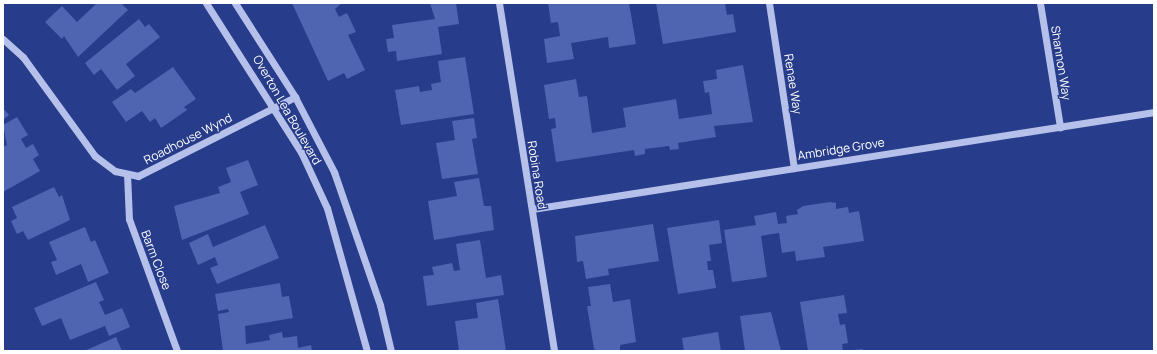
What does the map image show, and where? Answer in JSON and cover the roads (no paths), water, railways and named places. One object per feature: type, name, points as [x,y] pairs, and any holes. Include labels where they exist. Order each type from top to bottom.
[{"type":"street","name":"Overton Lea Boulevard","points":[[206,3],[301,152],[327,208],[367,351]]},
{"type":"street","name":"Overton Lea Boulevard","points":[[235,3],[295,97],[339,186],[380,305],[391,351]]},
{"type":"street","name":"Robina Road","points":[[499,3],[554,351]]},
{"type":"street","name":"Renae Way","points":[[769,3],[794,168]]},
{"type":"street","name":"Shannon Way","points":[[1040,3],[1060,127]]},
{"type":"street","name":"Roadhouse Wynd","points":[[3,39],[23,57],[95,156],[115,172],[138,176],[155,170],[295,97]]},
{"type":"street","name":"Ambridge Grove","points":[[532,209],[1154,112]]},
{"type":"street","name":"Barm Close","points":[[127,174],[129,219],[177,351]]}]
